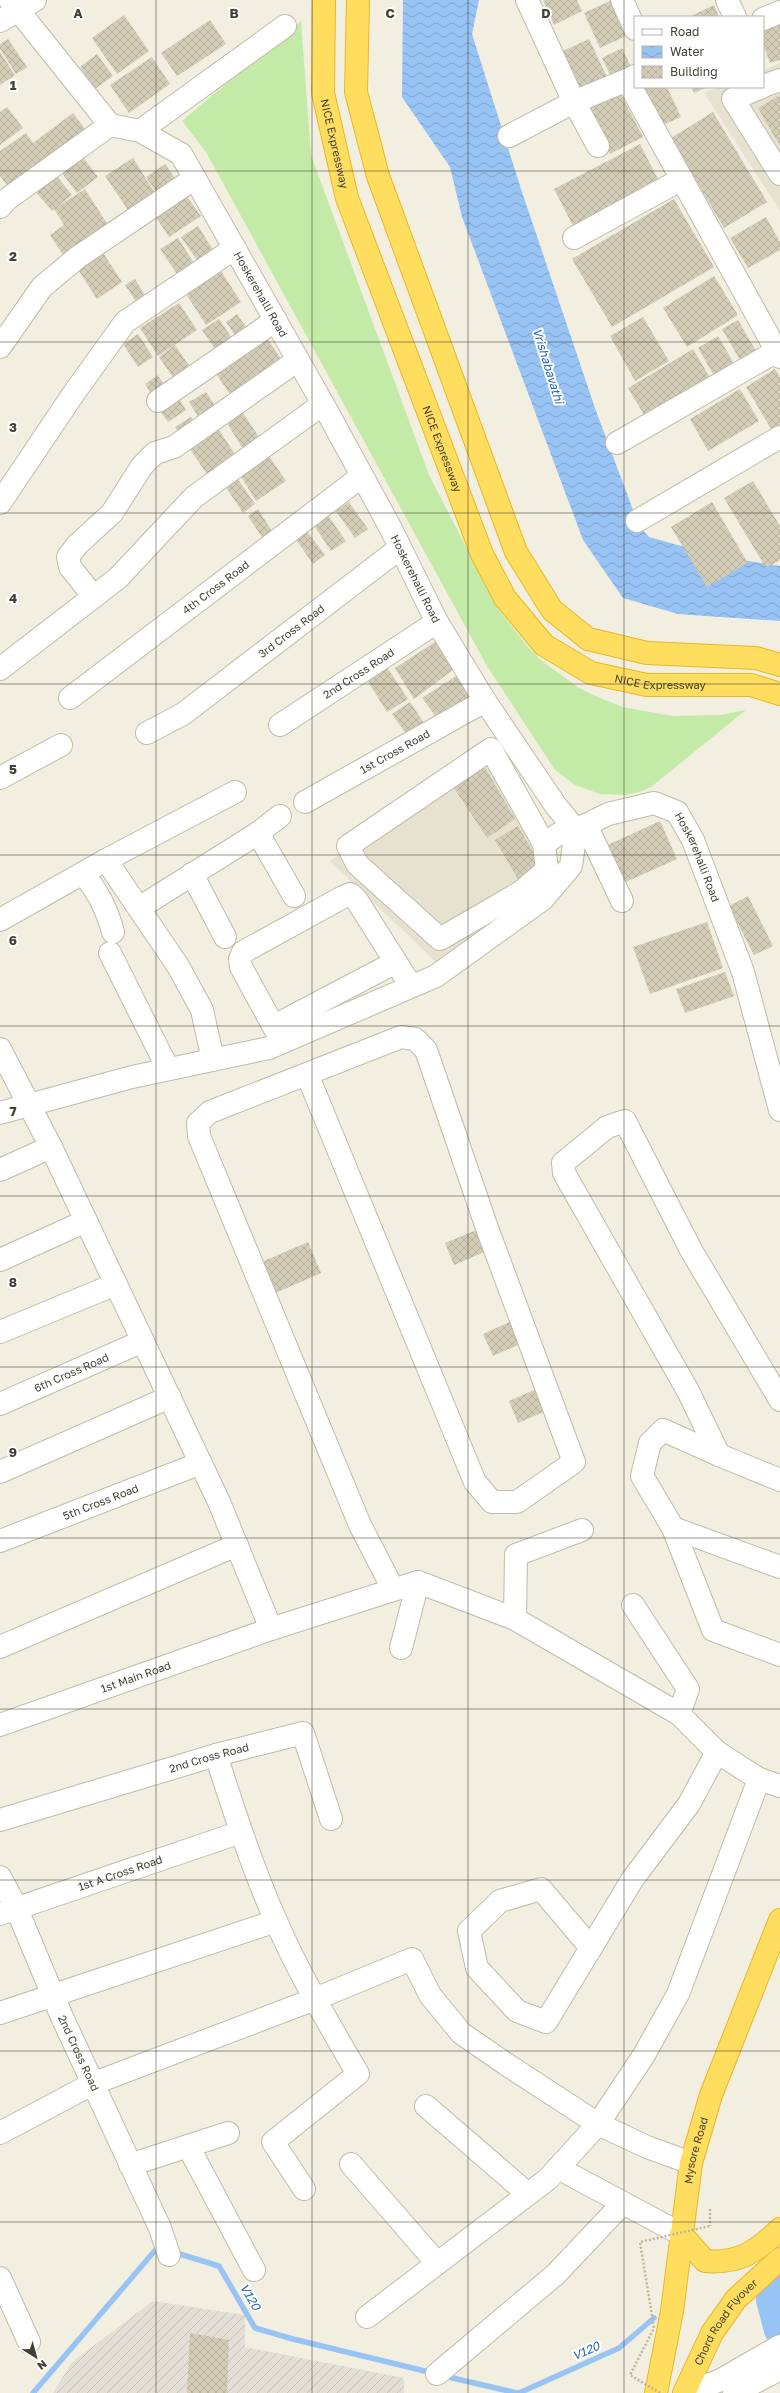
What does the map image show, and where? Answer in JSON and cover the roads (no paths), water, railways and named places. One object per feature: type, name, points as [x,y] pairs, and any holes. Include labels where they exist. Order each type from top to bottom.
[{"type":"highway","name":"NICE Expressway","points":[[324,0],[323,93],[346,198],[482,554],[505,598],[544,646],[591,673],[647,684],[751,685],[780,694]]},
{"type":"highway","points":[[358,0],[356,92],[378,176],[516,552],[552,610],[588,639],[647,653],[756,658],[780,665]]},
{"type":"highway","name":"Mysore Road","points":[[658,2390],[672,2311],[691,2163],[711,2095],[780,1920]]},
{"type":"highway","points":[[681,2234],[705,2261],[724,2263],[740,2259],[766,2243],[780,2229]]},
{"type":"highway","name":"Chord Road Flyover","points":[[683,2393],[712,2333],[736,2299],[780,2259]]},
{"type":"street","points":[[528,0],[574,102],[598,146]]},
{"type":"street","points":[[622,0],[634,27]]},
{"type":"street","points":[[727,0],[735,16]]},
{"type":"street","points":[[0,22],[21,3],[110,124],[2,200]]},
{"type":"street","points":[[764,19],[780,12]]},
{"type":"street","points":[[140,131],[286,26]]},
{"type":"street","points":[[509,136],[574,102],[631,78]]},
{"type":"street","points":[[764,86],[780,80]]},
{"type":"street","points":[[617,443],[778,354],[682,179],[636,88]]},
{"type":"street","points":[[760,88],[733,99],[780,174]]},
{"type":"street","name":"Hoskerehalli Road","points":[[110,124],[140,131],[181,154],[323,404],[438,622],[485,702],[556,806],[578,826],[608,814],[654,803],[677,812],[693,840],[743,972],[780,1110]]},
{"type":"street","points":[[0,346],[42,286],[78,257],[195,178]]},
{"type":"street","points":[[574,238],[682,179]]},
{"type":"street","points":[[0,503],[74,393],[125,322],[235,248]]},
{"type":"street","points":[[158,401],[276,320]]},
{"type":"street","points":[[94,597],[70,566],[68,557],[77,545],[112,513],[142,466],[155,454],[174,447],[298,360]]},
{"type":"street","points":[[0,669],[118,578],[194,497],[323,404]]},
{"type":"street","points":[[637,521],[780,437]]},
{"type":"street","name":"4th Cross Road","points":[[70,698],[362,476]]},
{"type":"street","name":"3rd Cross Road","points":[[147,733],[183,714],[400,548]]},
{"type":"street","name":"2nd Cross Road","points":[[280,725],[438,622]]},
{"type":"street","name":"1st Cross Road","points":[[306,802],[485,702]]},
{"type":"street","points":[[0,778],[61,745]]},
{"type":"street","points":[[491,749],[544,844],[547,870],[521,892],[440,939],[358,864],[348,846],[491,749]]},
{"type":"street","points":[[0,920],[84,874],[106,860],[235,792]]},
{"type":"street","points":[[139,908],[258,833],[280,816]]},
{"type":"street","points":[[544,844],[578,826]]},
{"type":"street","points":[[578,826],[622,901]]},
{"type":"street","points":[[278,1034],[436,976],[543,899],[571,866],[578,826]]},
{"type":"street","points":[[258,833],[294,896]]},
{"type":"street","points":[[106,860],[178,966],[202,1010],[213,1060]]},
{"type":"street","points":[[84,874],[98,892],[108,911],[111,942],[168,1070]]},
{"type":"street","points":[[192,874],[225,937]]},
{"type":"street","points":[[278,1034],[241,967],[240,959],[243,952],[343,896],[350,894],[356,899],[411,986]]},
{"type":"street","points":[[0,1113],[29,1104],[168,1070],[269,1048],[278,1034],[396,962]]},
{"type":"street","points":[[306,1074],[475,1482],[492,1502],[517,1502],[574,1462],[488,1228],[426,1050],[415,1039],[401,1037],[306,1074],[210,1112],[198,1123],[199,1136],[360,1526],[393,1589]]},
{"type":"street","points":[[0,1049],[51,1147],[201,1463],[237,1545],[271,1629]]},
{"type":"street","points":[[719,1455],[688,1391],[564,1172],[563,1163],[607,1127],[625,1121],[692,1250],[780,1400]]},
{"type":"street","points":[[0,1170],[51,1147]]},
{"type":"street","points":[[0,1260],[86,1221]]},
{"type":"street","points":[[0,1332],[116,1284]]},
{"type":"street","name":"6th Cross Road","points":[[0,1404],[143,1341]]},
{"type":"street","points":[[0,1472],[170,1397]]},
{"type":"street","points":[[780,1480],[663,1430],[650,1443],[642,1476],[673,1528],[713,1630],[780,1655]]},
{"type":"street","name":"5th Cross Road","points":[[0,1542],[201,1463]]},
{"type":"street","points":[[673,1528],[780,1568]]},
{"type":"street","points":[[515,1619],[516,1555],[582,1530]]},
{"type":"street","points":[[0,1647],[237,1545]]},
{"type":"street","points":[[401,1648],[418,1582],[515,1619],[679,1714],[717,1752],[759,1779],[780,1786]]},
{"type":"street","name":"1st Main Road","points":[[0,1725],[271,1629],[418,1582]]},
{"type":"street","points":[[633,1605],[688,1689],[679,1714]]},
{"type":"street","name":"2nd Cross Road","points":[[0,1820],[216,1755],[303,1733],[331,1819]]},
{"type":"street","points":[[591,1948],[541,1888],[500,1901],[468,1932],[477,1968],[517,2011],[546,2022],[591,1948],[632,1880],[689,1804],[717,1752]]},
{"type":"street","points":[[216,1755],[241,1832],[276,1921],[315,1999],[358,2074],[273,2142],[304,2189]]},
{"type":"street","points":[[367,2317],[548,2179],[598,2124],[644,2055],[678,1994],[759,1779]]},
{"type":"street","name":"1st A Cross Road","points":[[8,1911],[241,1832]]},
{"type":"street","name":"2nd Cross Road","points":[[0,1877],[8,1911],[52,1994],[164,2241]]},
{"type":"street","points":[[0,2013],[52,1994],[276,1921]]},
{"type":"street","points":[[0,2133],[92,2084],[315,1999],[412,1959],[430,1995],[461,2033],[598,2124],[647,2147],[691,2163]]},
{"type":"street","points":[[426,2106],[528,2194]]},
{"type":"street","points":[[130,2165],[228,2133]]},
{"type":"street","points":[[188,2146],[254,2270]]},
{"type":"street","points":[[351,2164],[437,2263]]},
{"type":"street","points":[[558,2168],[622,2204],[681,2234]]},
{"type":"street","points":[[437,2374],[556,2274],[622,2204]]},
{"type":"street","points":[[0,2278],[29,2342]]},
{"type":"street","points":[[728,2386],[780,2346]]},
{"type":"street","points":[[658,2390],[683,2393],[728,2386],[780,2369]]},
{"type":"water","points":[[403,0],[479,0],[472,34],[521,189],[596,411],[639,526],[649,537],[717,556],[780,566],[780,621],[678,614],[623,598],[583,540],[462,217],[450,167],[402,97]]},
{"type":"waterway","name":"V120","points":[[33,2393],[158,2247],[161,2248]]},
{"type":"waterway","name":"V120","points":[[173,2252],[219,2266],[255,2328],[293,2339],[433,2373]]},
{"type":"waterway","name":"Vrishabavathi","points":[[780,2280],[772,2300],[780,2330]]},
{"type":"waterway","name":"V120","points":[[519,2393],[619,2348],[654,2318]]},
{"type":"waterway","name":"V120","points":[[444,2376],[517,2393]]}]
